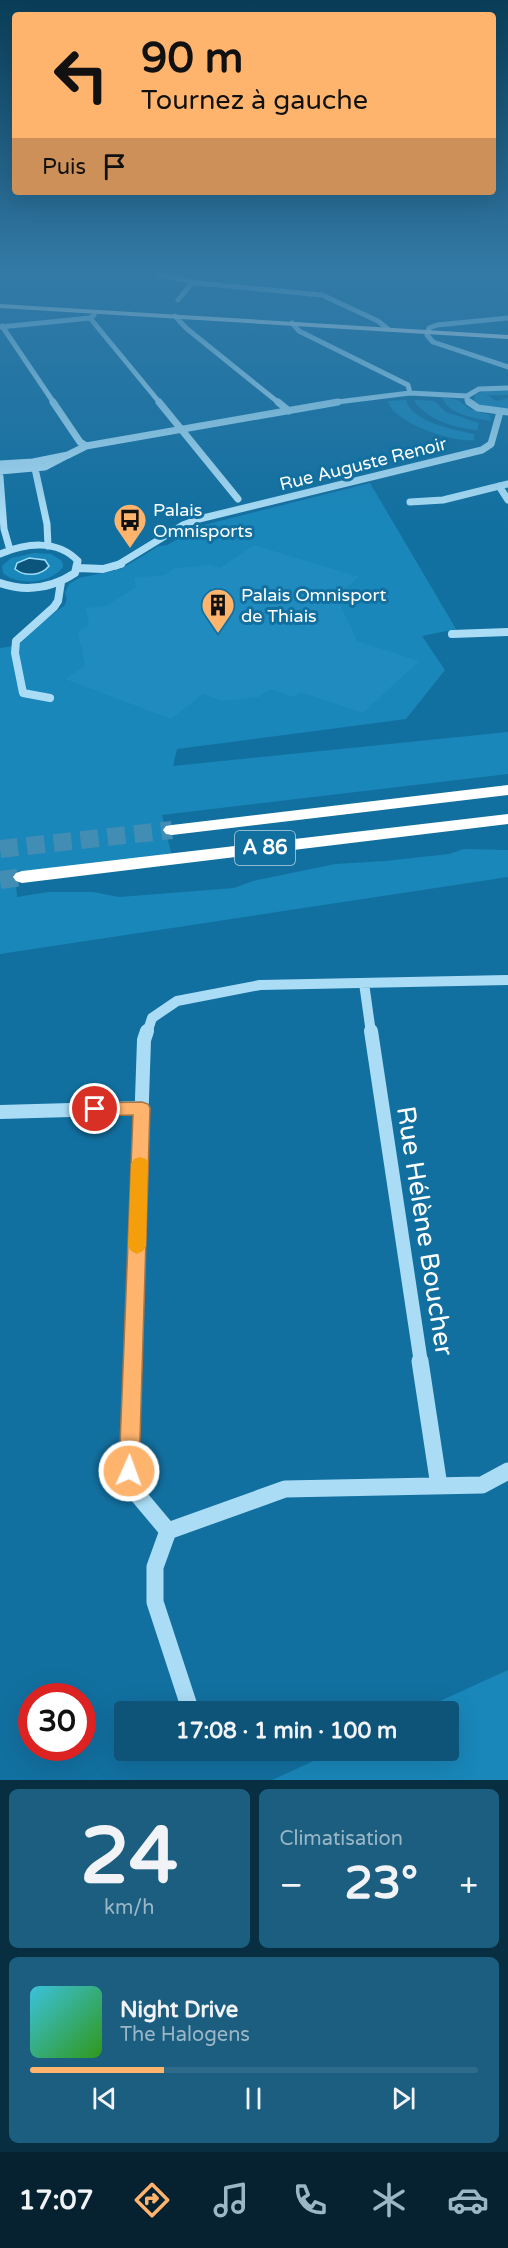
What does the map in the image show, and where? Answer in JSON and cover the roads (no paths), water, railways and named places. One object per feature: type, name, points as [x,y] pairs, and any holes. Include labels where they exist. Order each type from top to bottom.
[{"type":"highway","name":"A 86","points":[[172,830],[508,790]]},
{"type":"highway","name":"A 86","points":[[22,878],[508,819]]},
{"type":"street","points":[[22,357],[80,442],[86,446]]},
{"type":"street","points":[[122,357],[238,499]]},
{"type":"street","points":[[222,357],[289,411]]},
{"type":"street","points":[[352,357],[408,385],[410,393]]},
{"type":"street","points":[[478,357],[508,367]]},
{"type":"street","points":[[35,465],[2,464],[0,471],[57,463],[86,446],[365,397],[410,393],[467,396],[478,389],[506,386]]},
{"type":"street","points":[[467,396],[471,404],[504,412]]},
{"type":"street","name":"Rue Auguste Renoir","points":[[78,568],[115,567],[183,525],[199,519],[482,450],[491,444],[504,412]]},
{"type":"street","points":[[35,465],[47,524],[48,546]]},
{"type":"street","points":[[0,477],[4,529],[10,550]]},
{"type":"street","points":[[410,502],[443,500],[508,484]]},
{"type":"street","points":[[499,486],[508,500]]},
{"type":"street","points":[[0,554],[28,546],[48,546],[74,554],[78,561],[78,568],[61,582],[27,588],[0,583]]},
{"type":"street","points":[[50,698],[23,693],[15,647],[21,635],[54,607],[58,601],[61,582]]},
{"type":"street","points":[[452,634],[508,632]]},
{"type":"street","points":[[168,1531],[137,1494],[129,1471],[144,1040],[152,1018],[177,1001],[260,985],[508,980]]},
{"type":"street","name":"Rue Hélène Boucher","points":[[364,983],[439,1486]]},
{"type":"street","points":[[0,1112],[142,1108]]},
{"type":"street","points":[[168,1531],[285,1489],[482,1485],[508,1471]]},
{"type":"street","points":[[168,1531],[155,1567],[155,1602],[187,1701]]},
{"type":"tunnel","points":[[0,849],[172,830]]},
{"type":"tunnel","points":[[0,880],[22,877]]},
{"type":"place","name":"Palais Omnisports","points":[[130,549]]},
{"type":"place","name":"Palais Omnisport de Thiais","points":[[218,634]]}]
